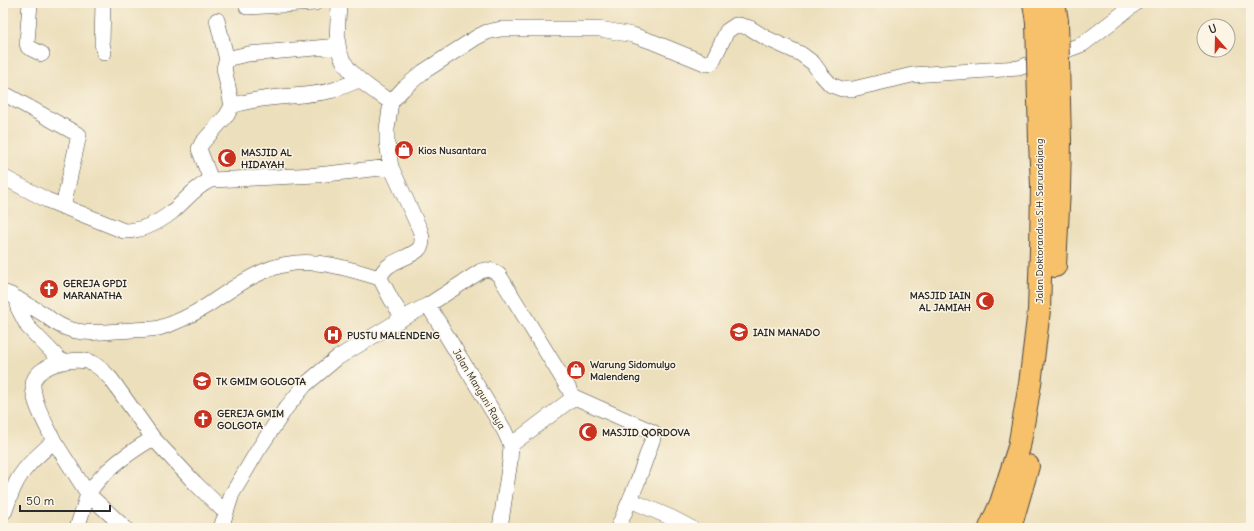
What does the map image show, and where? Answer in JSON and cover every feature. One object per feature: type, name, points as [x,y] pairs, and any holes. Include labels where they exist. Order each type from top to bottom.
[{"type":"highway","name":"Jalan Doktorandus S.H. Sarundajang","points":[[990,528],[1001,503],[1019,447],[1030,384],[1039,294],[1042,202],[1050,142],[1045,12]]},
{"type":"highway","name":"Jalan Doktorandus S.H. Sarundajang","points":[[1010,528],[1027,466],[1043,393],[1054,310],[1060,189],[1050,142]]},
{"type":"street","points":[[30,3],[27,43],[28,47],[42,54]]},
{"type":"street","points":[[103,3],[102,43],[104,53]]},
{"type":"street","points":[[247,8],[315,3]]},
{"type":"street","points":[[339,3],[338,46],[342,57],[359,80],[367,87],[391,102]]},
{"type":"street","points":[[380,278],[382,273],[389,265],[415,253],[421,246],[422,240],[420,230],[391,167],[387,143],[387,128],[391,102],[403,89],[430,68],[487,32],[501,29],[600,29],[621,32],[653,42],[707,64],[711,63],[713,60],[726,32],[733,26],[739,25],[750,28],[766,38],[801,54],[814,63],[820,74],[831,85],[842,89],[854,89],[912,75],[1019,68],[1083,44],[1136,3]]},
{"type":"street","points":[[217,20],[227,60],[224,68],[232,106]]},
{"type":"street","points":[[227,60],[248,54],[338,46]]},
{"type":"street","points":[[211,180],[198,149],[227,115],[232,106],[240,103],[330,91],[359,80]]},
{"type":"street","points":[[3,93],[79,135],[63,207]]},
{"type":"street","points":[[3,177],[63,207],[124,231],[136,231],[157,222],[172,212],[204,183],[211,180],[317,175],[391,167]]},
{"type":"street","points":[[3,292],[18,299],[66,328],[77,331],[97,332],[157,328],[187,318],[234,288],[263,272],[298,262],[329,265],[380,278],[403,318]]},
{"type":"street","points":[[221,528],[232,494],[258,450],[286,408],[306,384],[337,358],[403,318],[428,305],[481,271],[488,269],[495,272],[503,282],[569,389],[577,398],[653,432],[630,500],[618,528]]},
{"type":"street","points":[[18,299],[18,308],[28,327],[62,362]]},
{"type":"street","name":"Jalan Manguni Raya","points":[[428,305],[504,430],[511,445]]},
{"type":"street","points":[[125,528],[88,494],[54,441],[39,408],[33,386],[36,375],[42,371],[62,362],[92,362],[111,379],[153,438],[195,483],[225,512]]},
{"type":"street","points":[[500,528],[511,445],[570,401],[577,398]]},
{"type":"street","points":[[77,528],[88,494],[95,483],[131,451],[153,438]]},
{"type":"street","points":[[4,515],[15,484],[24,470],[54,441]]},
{"type":"street","points":[[630,500],[691,528]]},
{"type":"place","name":"Kios Nusantara","points":[[404,150]]},
{"type":"place","name":"MASJID AL HIDAYAH","points":[[227,158]]},
{"type":"place","name":"GEREJA GPDI MARANATHA","points":[[49,289]]},
{"type":"place","name":"MASJID IAIN AL JAMIAH","points":[[985,301]]},
{"type":"place","name":"IAIN MANADO","points":[[739,332]]},
{"type":"place","name":"PUSTU MALENDENG","points":[[333,335]]},
{"type":"place","name":"Warung Sidomulyo Malendeng","points":[[576,370]]},
{"type":"place","name":"TK GMIM GOLGOTA","points":[[202,381]]},
{"type":"place","name":"GEREJA GMIM GOLGOTA","points":[[203,419]]},
{"type":"place","name":"MASJID QORDOVA","points":[[588,432]]}]
